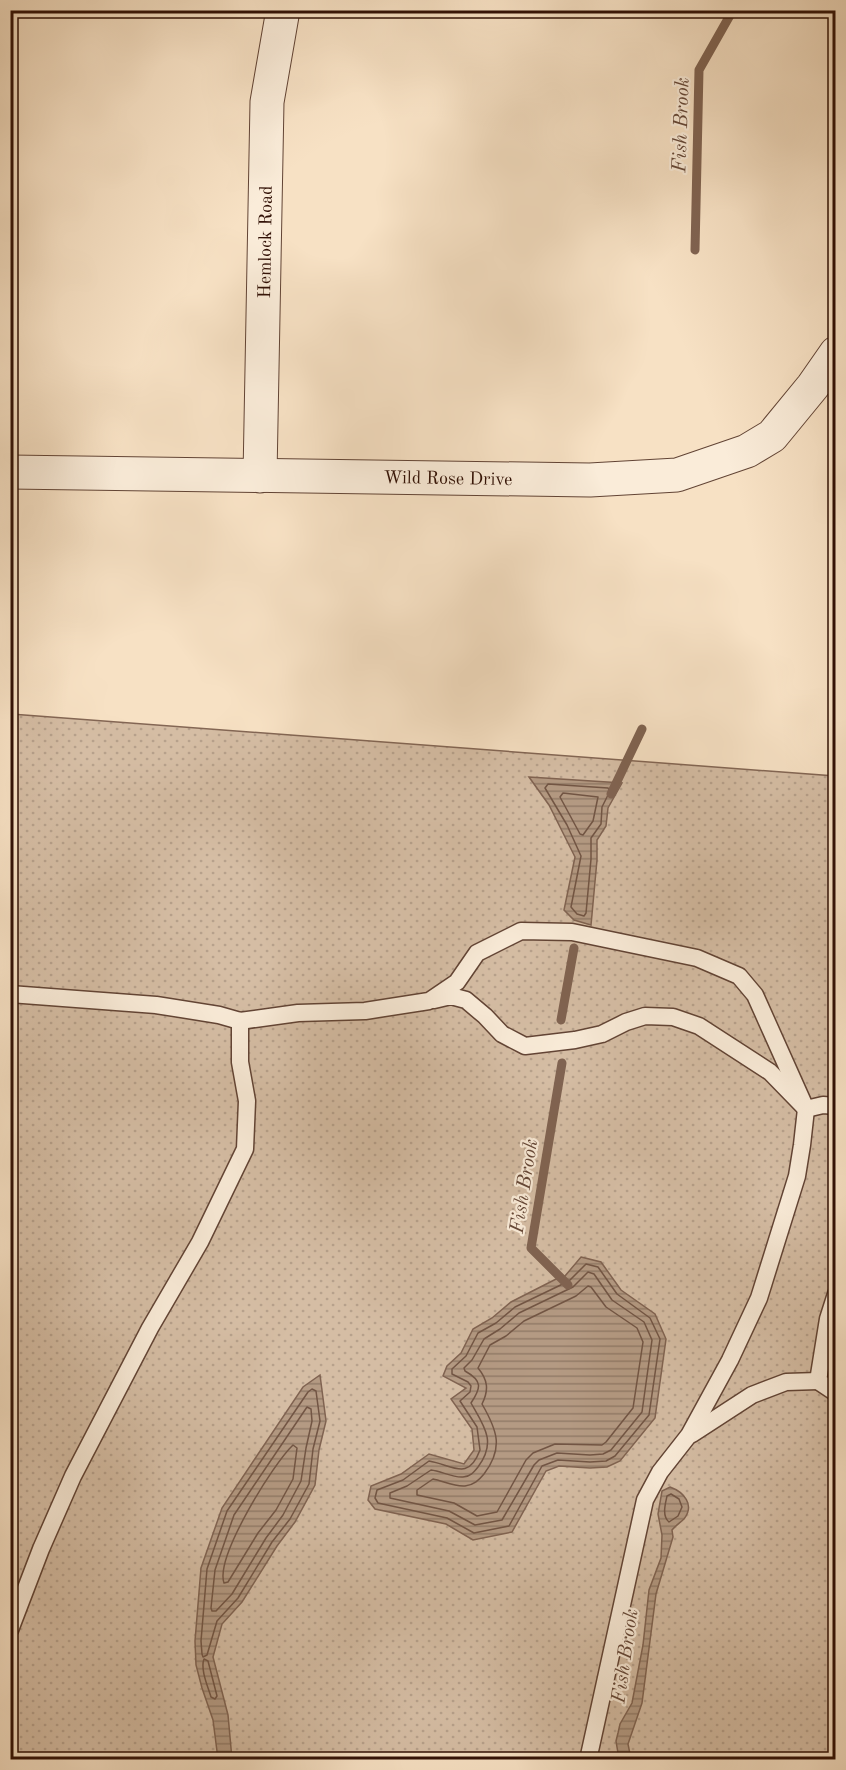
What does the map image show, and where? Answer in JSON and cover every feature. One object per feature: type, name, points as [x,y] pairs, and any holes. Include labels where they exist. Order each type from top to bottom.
[{"type":"street","name":"Hemlock Road","points":[[260,476],[267,102],[283,10]]},
{"type":"street","name":"Wild Rose Drive","points":[[10,472],[590,480],[677,475],[747,452],[772,436],[813,386],[836,353]]},
{"type":"lane","points":[[429,1001],[457,982],[477,953],[521,931],[572,932],[697,958],[739,976],[754,995],[807,1108],[797,1176],[759,1298],[730,1360],[689,1436],[660,1472],[645,1500],[588,1760]]},
{"type":"lane","points":[[10,994],[156,1005],[219,1015],[240,1021],[298,1013],[365,1011],[451,996],[466,1000],[502,1034],[525,1047],[602,1034],[626,1022],[645,1016],[673,1017],[699,1026],[770,1072],[807,1108]]},
{"type":"lane","points":[[10,1630],[41,1549],[73,1476],[150,1328],[200,1242],[245,1149],[247,1101],[240,1062],[240,1021]]},
{"type":"lane","points":[[807,1108],[823,1105],[836,1106]]},
{"type":"lane","points":[[818,1381],[828,1320],[836,1294]]},
{"type":"lane","points":[[689,1436],[752,1395],[786,1382],[818,1381],[836,1393]]},
{"type":"shaded area","points":[[11,714],[835,776],[835,1759],[11,1759]]},
{"type":"water","points":[[529,777],[622,783],[608,808],[606,826],[597,840],[591,925],[574,920],[564,910],[575,857],[549,805]]},
{"type":"water","points":[[581,1257],[601,1262],[621,1290],[655,1314],[666,1339],[655,1418],[620,1461],[607,1467],[559,1466],[546,1471],[512,1532],[473,1540],[446,1524],[375,1509],[368,1500],[371,1486],[401,1474],[429,1454],[464,1464],[474,1450],[472,1429],[451,1399],[466,1388],[443,1376],[447,1366],[461,1353],[473,1329],[492,1318],[511,1302],[565,1276]]},
{"type":"water","points":[[320,1375],[326,1421],[319,1450],[315,1485],[295,1522],[242,1602],[222,1624],[213,1657],[228,1715],[232,1759],[218,1759],[213,1720],[196,1665],[195,1641],[201,1568],[222,1508],[303,1387]]},
{"type":"water","points":[[670,1487],[680,1492],[688,1504],[688,1509],[684,1519],[672,1530],[673,1537],[656,1594],[642,1703],[628,1744],[631,1759],[619,1759],[616,1741],[620,1724],[632,1703],[643,1645],[649,1590],[661,1558],[662,1535],[658,1514],[662,1491]]},
{"type":"waterway","name":"Fish Brook","points":[[695,250],[699,70],[733,10]]},
{"type":"waterway","name":"Fish Brook","points":[[611,794],[642,729]]},
{"type":"waterway","name":"Fish Brook","points":[[561,1020],[574,948]]},
{"type":"waterway","name":"Fish Brook","points":[[562,1063],[531,1248],[568,1285]]}]
